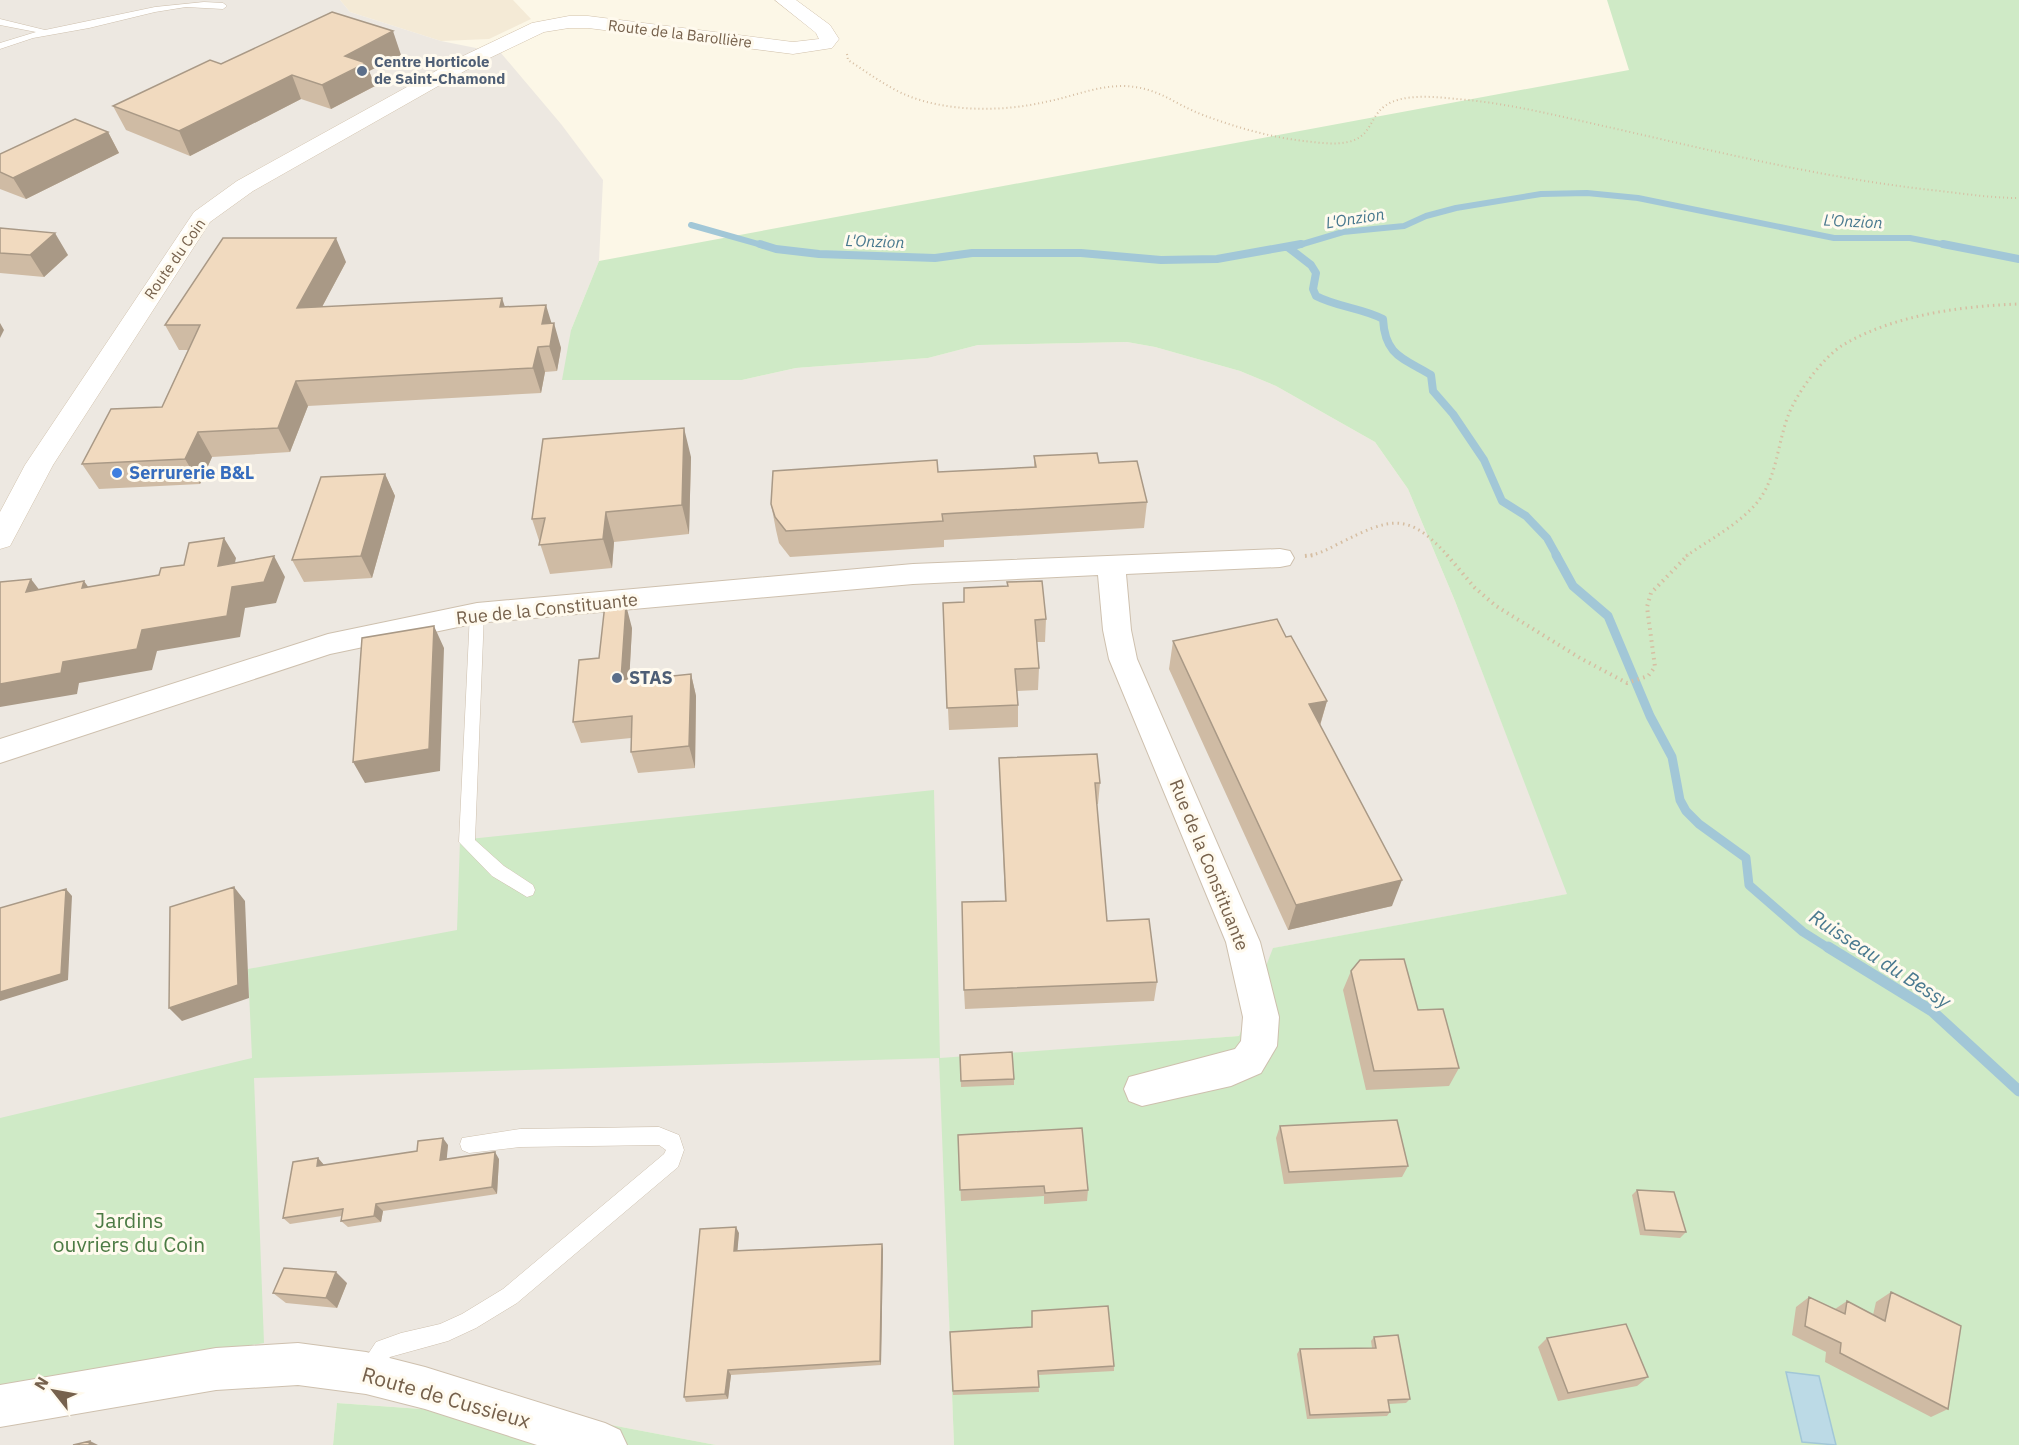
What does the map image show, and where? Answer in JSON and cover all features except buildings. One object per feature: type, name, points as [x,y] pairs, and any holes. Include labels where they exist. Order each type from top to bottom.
[{"type":"main road","points":[[784,0],[823,29],[829,39]]},
{"type":"main road","name":"Route de la Barollière","points":[[475,57],[525,32],[569,22],[588,22],[793,48],[815,47],[825,44],[829,39]]},
{"type":"main road","name":"Route du Coin","points":[[0,539],[39,465],[202,217],[245,186],[475,57]]},
{"type":"street","name":"Rue de la Constituante","points":[[0,751],[328,644],[477,613],[913,574],[1280,558]]},
{"type":"street","name":"Rue de la Constituante","points":[[1111,564],[1117,630],[1123,659],[1243,942],[1261,1017],[1259,1046],[1248,1061],[1231,1069],[1142,1089]]},
{"type":"street","name":"Route de Cussieux","points":[[0,1406],[216,1369],[298,1364],[366,1374],[425,1388],[563,1439],[605,1445]]},
{"type":"lane","points":[[0,46],[20,38],[82,27],[173,1],[202,1],[223,6]]},
{"type":"lane","points":[[116,17],[129,4]]},
{"type":"lane","points":[[0,22],[50,31]]},
{"type":"lane","points":[[477,613],[467,842],[498,871],[527,890]]},
{"type":"lane","points":[[366,1374],[373,1360],[383,1349],[441,1334],[470,1321],[510,1296],[671,1160],[675,1150],[672,1141],[659,1136],[520,1138],[469,1144]]},
{"type":"path","points":[[829,39],[846,51],[848,60],[901,93],[919,100],[951,105],[1005,107],[1044,102],[1091,88],[1146,88],[1182,106],[1244,128],[1311,142],[1345,143],[1366,135],[1386,104],[1406,99],[1455,99],[1620,129],[1816,174],[1903,187],[2019,198]]},
{"type":"path","points":[[1280,558],[1315,555],[1377,527],[1396,522],[1412,527],[1444,550],[1477,589],[1505,612],[1595,668],[1626,683],[1648,676],[1655,667],[1647,607],[1651,593],[1686,556],[1730,528],[1756,504],[1772,476],[1788,415],[1800,392],[1820,366],[1842,345],[1899,321],[1973,306],[2019,304]]},
{"type":"shaded area","points":[[0,0],[340,0],[350,12],[441,41],[501,53],[561,124],[603,180],[599,261],[571,330],[742,380],[796,368],[928,358],[978,345],[1127,342],[1155,347],[1240,371],[1276,386],[1375,442],[1408,489],[1455,601],[1568,894],[1274,948],[1239,1036],[940,1059],[954,1445],[716,1445],[590,1421],[337,1403],[333,1445],[0,1445]]},
{"type":"shaded area","points":[[340,0],[513,0],[531,19],[489,39],[441,41],[350,12]]},
{"type":"green space","name":"Jardins ouvriers du Coin","points":[[1607,0],[2019,0],[2019,1445],[954,1445],[939,1058],[254,1078],[264,1343],[0,1387],[0,1118],[252,1058],[248,969],[457,930],[460,840],[934,790],[940,1058],[1239,1036],[1273,948],[1567,894],[1455,601],[1408,489],[1375,442],[1276,386],[1240,371],[1155,347],[1127,342],[978,345],[928,358],[796,368],[742,380],[562,380],[571,330],[599,261],[1629,70]]},
{"type":"green space","points":[[337,1403],[590,1421],[716,1445],[333,1445]]},
{"type":"water","points":[[1786,1372],[1819,1376],[1836,1445],[1802,1442]]},
{"type":"waterway","name":"L'Onzion","points":[[1296,246],[1343,232],[1404,226],[1426,216],[1456,208],[1541,194],[1587,193],[1638,198],[1834,238],[1910,238],[1951,246]]},
{"type":"waterway","name":"L'Onzion","points":[[691,225],[765,246]]},
{"type":"waterway","name":"L'Onzion","points":[[760,244],[776,249],[819,254],[935,258],[972,253],[1081,253],[1161,260],[1217,259],[1301,244]]},
{"type":"waterway","name":"L'Onzion","points":[[1943,244],[2019,259]]},
{"type":"waterway","name":"Ruisseau du Bessy","points":[[1289,248],[1311,265],[1316,273],[1313,289],[1316,296],[1383,319],[1387,341],[1397,354],[1431,375],[1433,391],[1453,414],[1484,460],[1502,501],[1526,516],[1547,538],[1557,556]]},
{"type":"waterway","name":"Ruisseau du Bessy","points":[[1556,555],[1573,586],[1608,616],[1650,716],[1672,757],[1680,800],[1686,811],[1699,824],[1746,858],[1749,885],[1803,932],[1830,949]]},
{"type":"waterway","name":"Ruisseau du Bessy","points":[[1828,947],[1932,1011],[2019,1091]]},
{"type":"place","name":"Centre Horticole de Saint-Chamond","points":[[362,71]]},
{"type":"place","name":"Serrurerie B&L","points":[[117,473]]},
{"type":"place","name":"STAS","points":[[617,678]]}]
